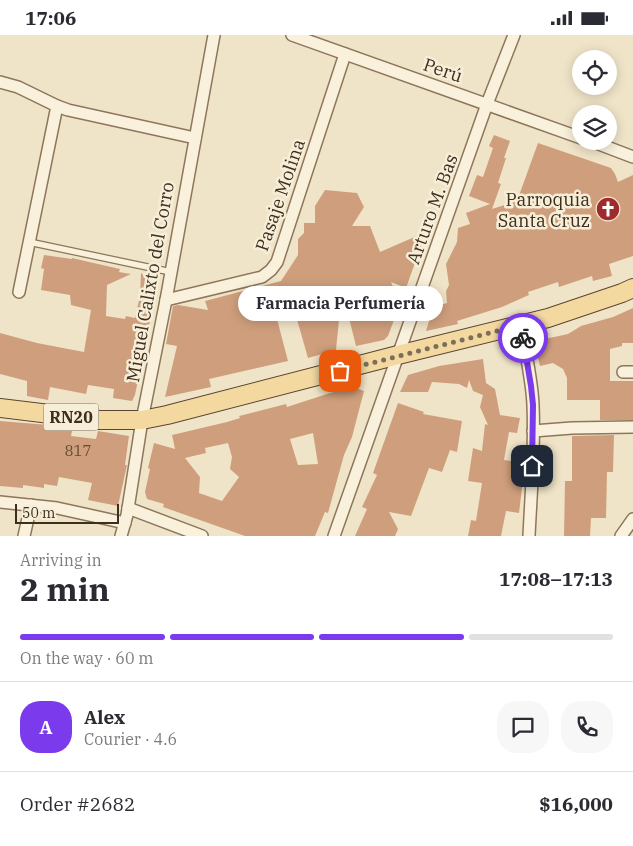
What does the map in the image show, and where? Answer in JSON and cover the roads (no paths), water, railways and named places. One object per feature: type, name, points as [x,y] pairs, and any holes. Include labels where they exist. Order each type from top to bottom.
[{"type":"main road","name":"RN20","points":[[0,408],[99,420],[142,420],[521,325],[571,311],[633,288]]},
{"type":"street","name":"Miguel Calixto del Corro","points":[[122,536],[214,35]]},
{"type":"street","name":"Perú","points":[[292,35],[572,135]]},
{"type":"street","name":"Arturo M. Bas","points":[[334,536],[487,104],[514,35]]},
{"type":"street","name":"Pasaje Molina","points":[[166,300],[262,277],[277,262],[345,54]]},
{"type":"street","points":[[0,82],[18,87],[68,110],[195,138]]},
{"type":"street","points":[[19,292],[57,106]]},
{"type":"street","points":[[615,150],[633,157]]},
{"type":"street","points":[[521,325],[533,405],[529,536]]},
{"type":"street","points":[[533,431],[633,427]]},
{"type":"street","points":[[0,502],[57,508],[125,523]]},
{"type":"street","points":[[24,536],[31,505]]},
{"type":"street","points":[[128,508],[202,536]]},
{"type":"street","points":[[620,536],[633,519]]},
{"type":"lane","points":[[29,242],[171,271]]},
{"type":"place","name":"Parroquia Santa Cruz","points":[[608,209]]},
{"type":"place","name":"Farmacia Perfumería","points":[[340,371]]}]
